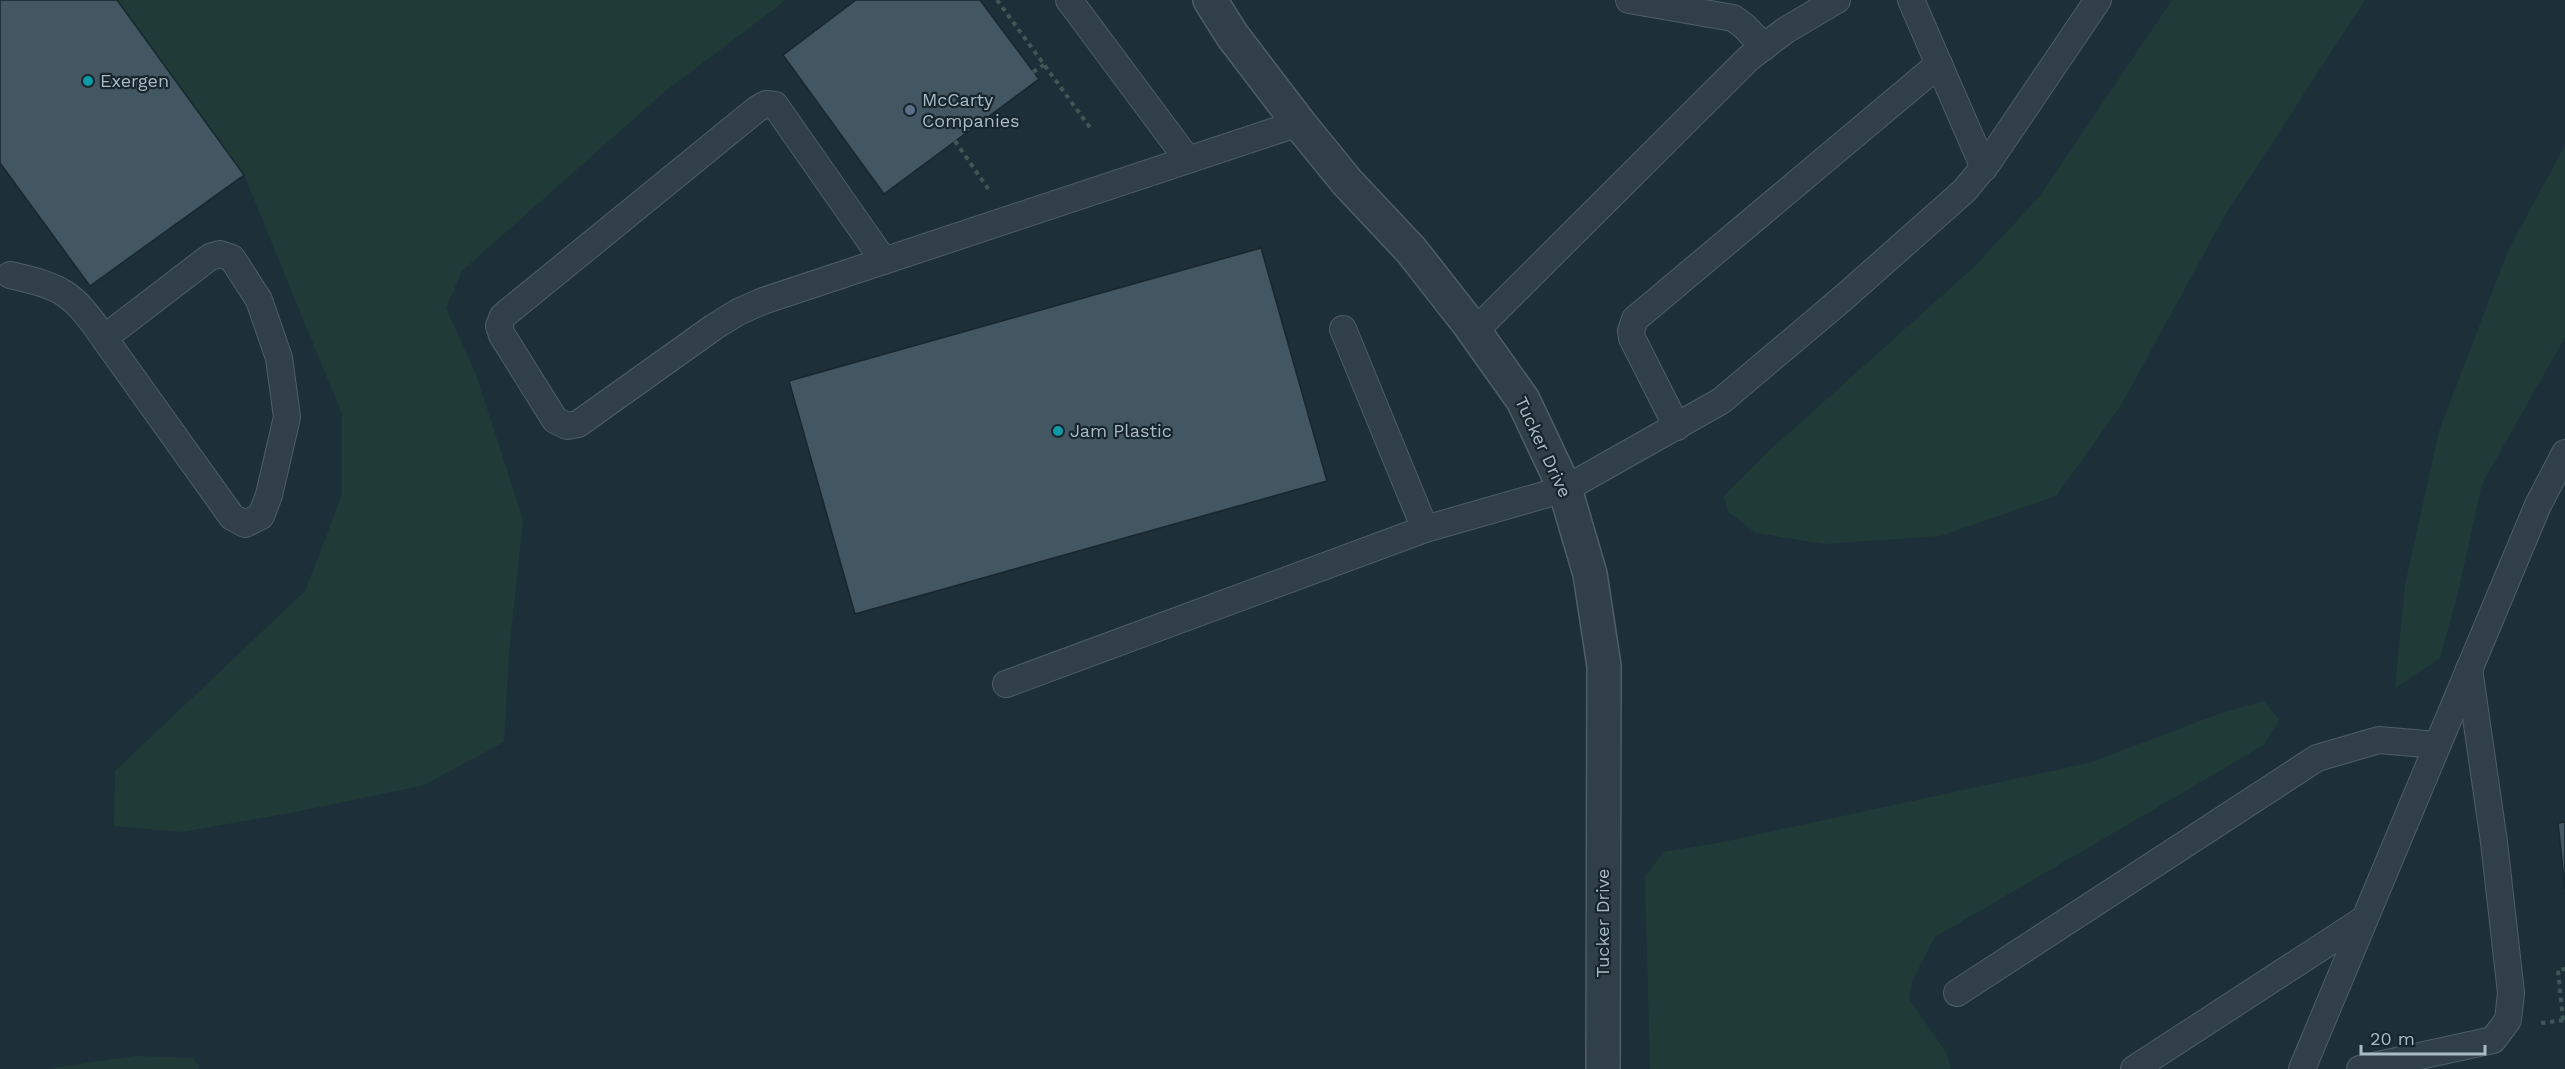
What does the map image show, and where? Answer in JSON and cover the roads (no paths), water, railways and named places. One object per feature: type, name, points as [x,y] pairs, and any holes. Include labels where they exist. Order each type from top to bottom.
[{"type":"street","name":"Tucker Drive","points":[[1210,0],[1232,35],[1299,123],[1347,182],[1412,250],[1474,332],[1523,400],[1565,489],[1590,574],[1604,666],[1603,1069]]},
{"type":"lane","points":[[1070,0],[1188,160]]},
{"type":"lane","points":[[1629,0],[1732,18],[1744,26],[1764,47]]},
{"type":"lane","points":[[1474,332],[1710,94],[1786,30],[1837,0]]},
{"type":"lane","points":[[1911,0],[1984,168]]},
{"type":"lane","points":[[1006,684],[1425,529],[1565,489],[1721,401],[1842,300],[1964,191],[1984,168],[2098,0]]},
{"type":"lane","points":[[1677,427],[1632,338],[1631,331],[1635,319],[1939,64]]},
{"type":"lane","points":[[884,261],[775,105],[765,104],[503,316],[499,326],[502,335],[555,420],[567,426],[578,424],[738,312],[763,301],[884,261],[1009,219],[1299,123]]},
{"type":"lane","points":[[3,273],[46,283],[68,294],[86,312],[104,338],[232,517],[245,524],[261,516],[269,495],[287,417],[279,358],[259,300],[232,258],[220,254],[210,257],[104,338]]},
{"type":"lane","points":[[1343,329],[1425,529]]},
{"type":"lane","points":[[2302,1069],[2538,505],[2565,453]]},
{"type":"lane","points":[[2360,1069],[2493,1040],[2508,1020],[2511,993],[2496,853],[2469,669]]},
{"type":"lane","points":[[1957,993],[2317,758],[2379,740],[2437,745]]},
{"type":"lane","points":[[2134,1069],[2363,920]]},
{"type":"place","name":"Exergen","points":[[88,81]]},
{"type":"place","name":"McCarty Companies","points":[[910,110]]},
{"type":"place","name":"Jam Plastic","points":[[1058,431]]}]
